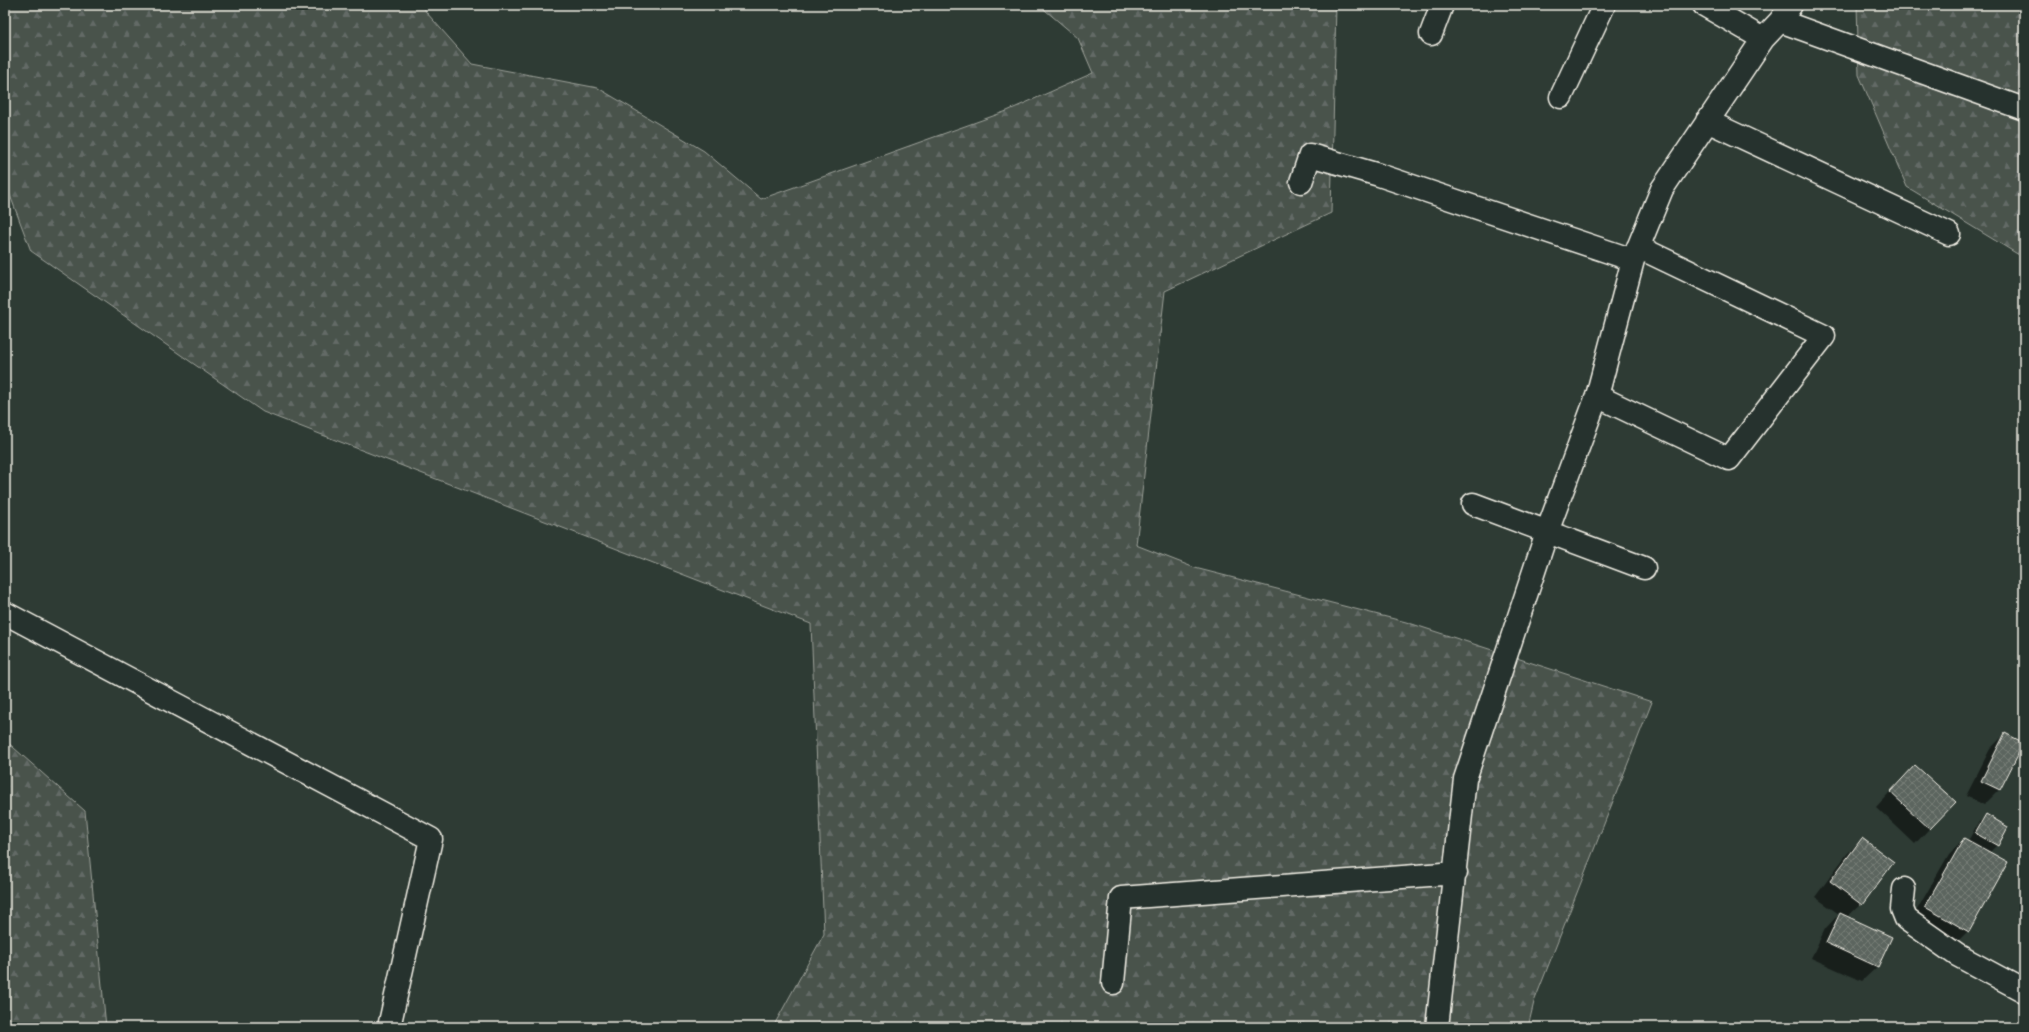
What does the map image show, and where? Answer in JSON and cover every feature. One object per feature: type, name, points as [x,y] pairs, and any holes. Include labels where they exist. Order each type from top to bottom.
[{"type":"street","points":[[1431,34],[1442,5]]},
{"type":"street","points":[[1561,97],[1604,5]]},
{"type":"street","points":[[1704,5],[1763,39]]},
{"type":"street","points":[[1437,1027],[1456,873],[1465,779],[1547,532],[1597,396],[1636,253],[1662,189],[1763,39],[1785,13],[2024,109]]},
{"type":"street","points":[[1707,121],[1949,234]]},
{"type":"street","points":[[1301,182],[1310,155],[1379,175],[1636,253],[1824,336],[1729,459],[1597,396]]},
{"type":"street","points":[[1473,504],[1644,568]]},
{"type":"street","points":[[5,613],[431,839],[389,1027]]},
{"type":"street","points":[[1113,983],[1121,898],[1456,873]]},
{"type":"street","points":[[1904,890],[1902,909],[1906,919],[1957,955],[2024,991]]},
{"type":"green space","points":[[5,5],[423,5],[426,12],[472,64],[598,88],[704,151],[761,199],[1007,111],[1093,73],[1078,38],[1039,5],[1336,5],[1331,213],[1165,291],[1136,545],[1195,568],[1406,622],[1652,702],[1534,1002],[1528,1027],[773,1027],[824,934],[811,624],[263,412],[31,251],[5,182]]},
{"type":"green space","points":[[1857,5],[2024,5],[2024,258],[1907,187],[1859,75]]},
{"type":"green space","points":[[5,740],[85,811],[106,1027],[5,1027]]},
{"type":"building","points":[[2005,733],[2024,743],[2000,790],[1981,781]]},
{"type":"building","points":[[1915,765],[1956,802],[1930,829],[1890,792]]},
{"type":"building","points":[[1986,814],[2008,827],[1998,846],[1975,833]]},
{"type":"building","points":[[1862,838],[1894,862],[1862,905],[1830,881]]},
{"type":"building","points":[[1964,838],[2008,862],[1969,932],[1925,907]]},
{"type":"building","points":[[1840,913],[1892,937],[1878,967],[1826,943]]}]
